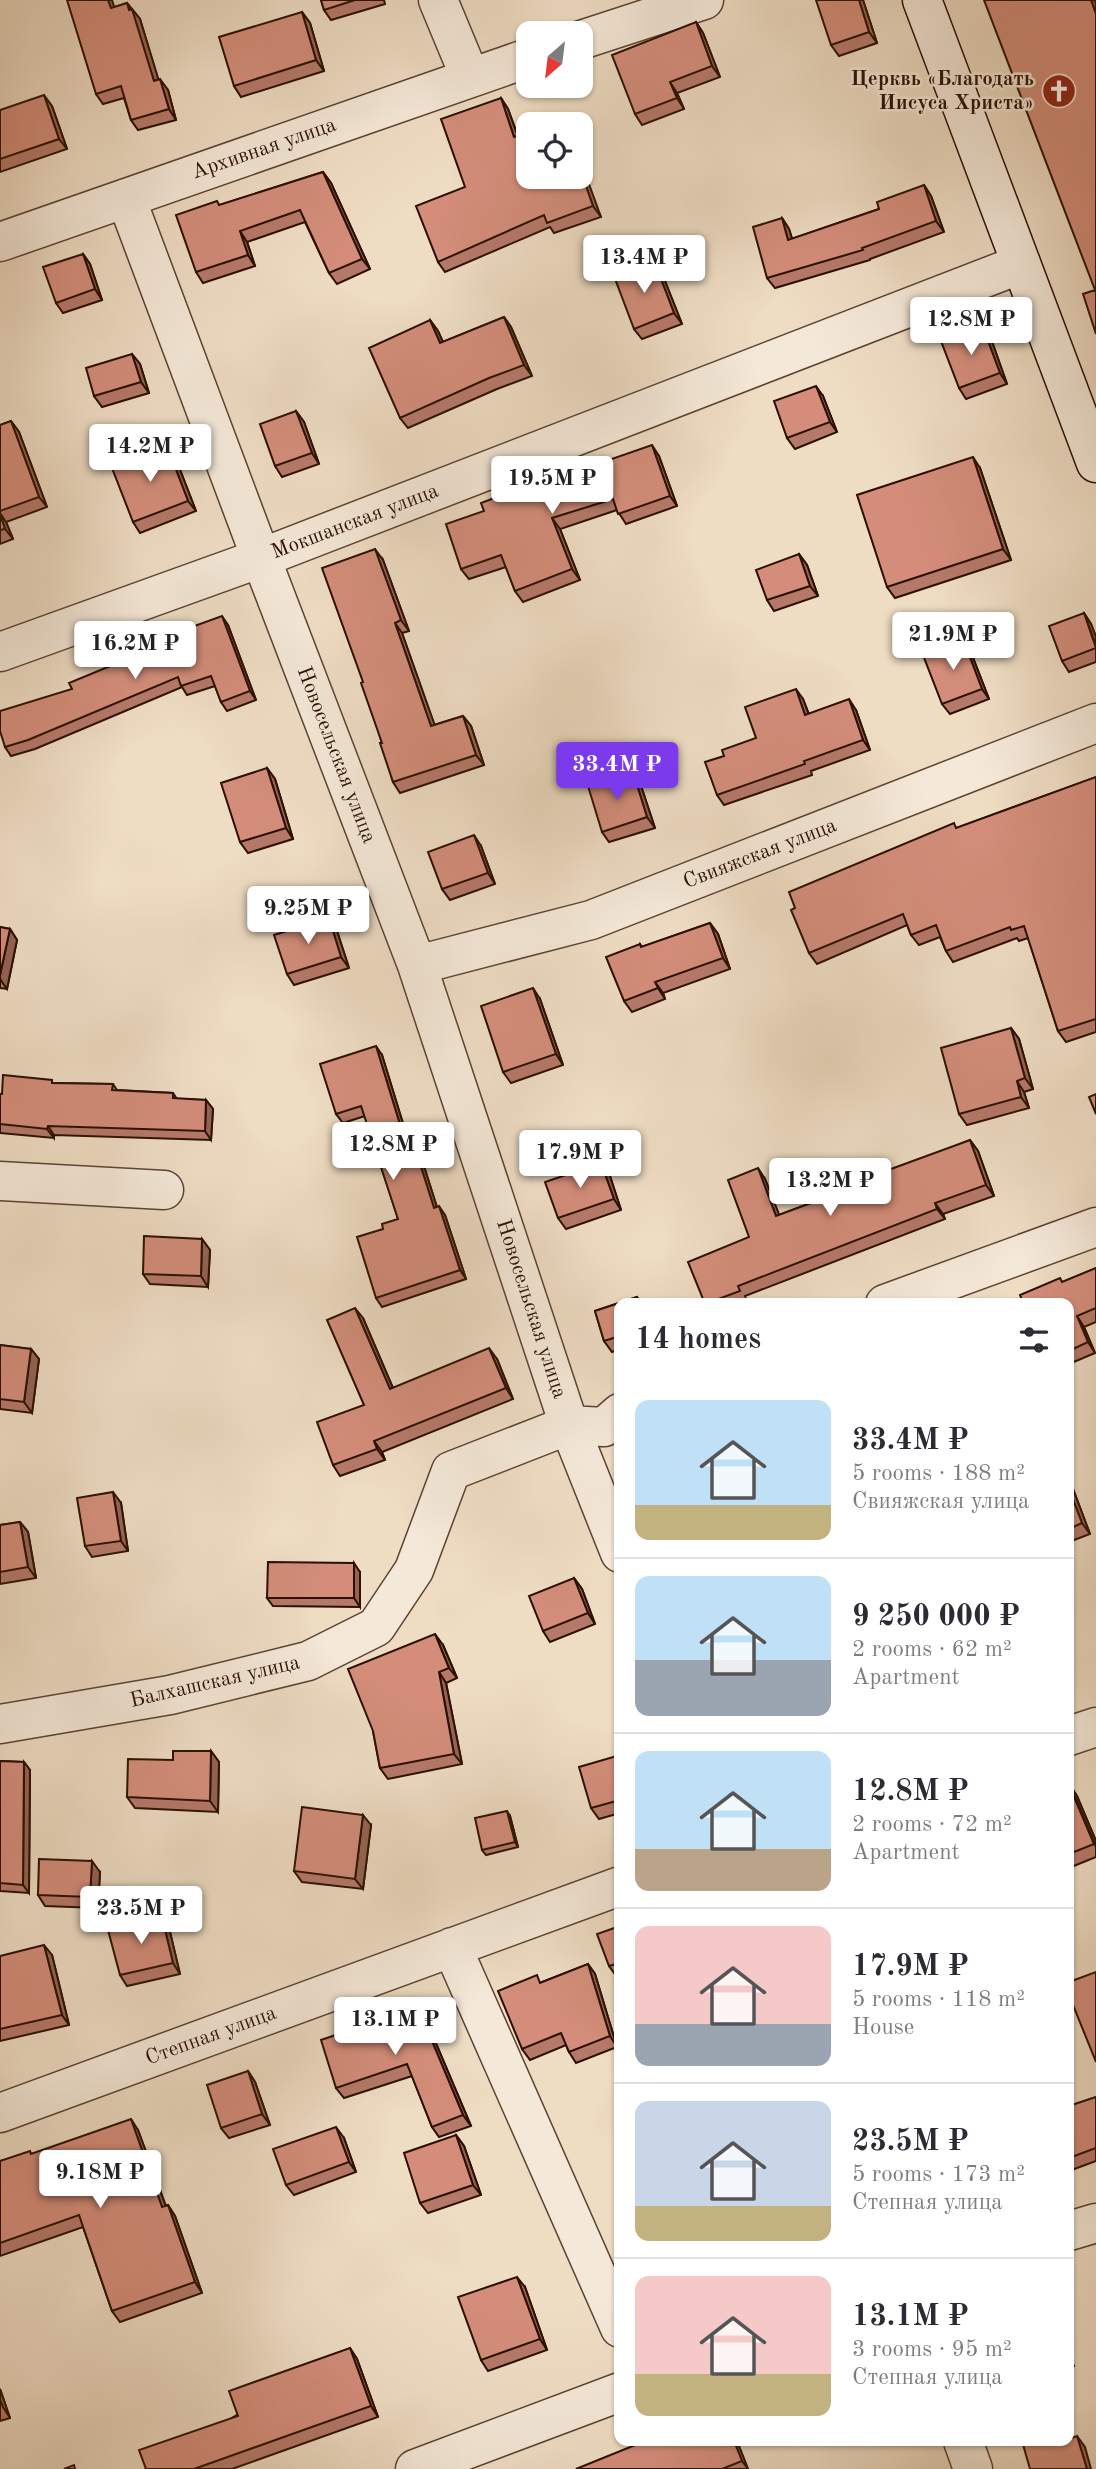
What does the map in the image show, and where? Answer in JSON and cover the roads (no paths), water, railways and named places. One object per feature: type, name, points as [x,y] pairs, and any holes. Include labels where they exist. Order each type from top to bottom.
[{"type":"street","points":[[438,0],[470,77]]},
{"type":"street","points":[[593,36],[704,0]]},
{"type":"street","points":[[922,0],[1096,463]]},
{"type":"street","name":"Архивная улица","points":[[0,242],[516,62]]},
{"type":"street","name":"Новосельская улица","points":[[126,198],[417,965],[569,1425],[614,1538]]},
{"type":"street","name":"Мокшанская улица","points":[[0,652],[261,558],[1021,264]]},
{"type":"street","name":"Свияжская улица","points":[[417,965],[591,920],[1096,723]]},
{"type":"street","points":[[0,1181],[164,1190]]},
{"type":"street","points":[[901,1298],[1096,1227]]},
{"type":"street","points":[[569,1425],[604,1427],[614,1418]]},
{"type":"street","name":"Балхашская улица","points":[[0,1724],[170,1695],[308,1661],[376,1626],[414,1570],[451,1471],[569,1425]]},
{"type":"street","points":[[1074,1735],[1096,1727]]},
{"type":"street","name":"Степная улица","points":[[0,2113],[614,1888]]},
{"type":"street","points":[[452,1947],[614,2314]]},
{"type":"street","points":[[1074,2230],[1096,2223]]},
{"type":"street","points":[[415,2469],[614,2394]]},
{"type":"street","points":[[965,2446],[973,2469]]},
{"type":"place","name":"Церквь «Благодать Иисуса Христа»","points":[[1059,91]]}]
